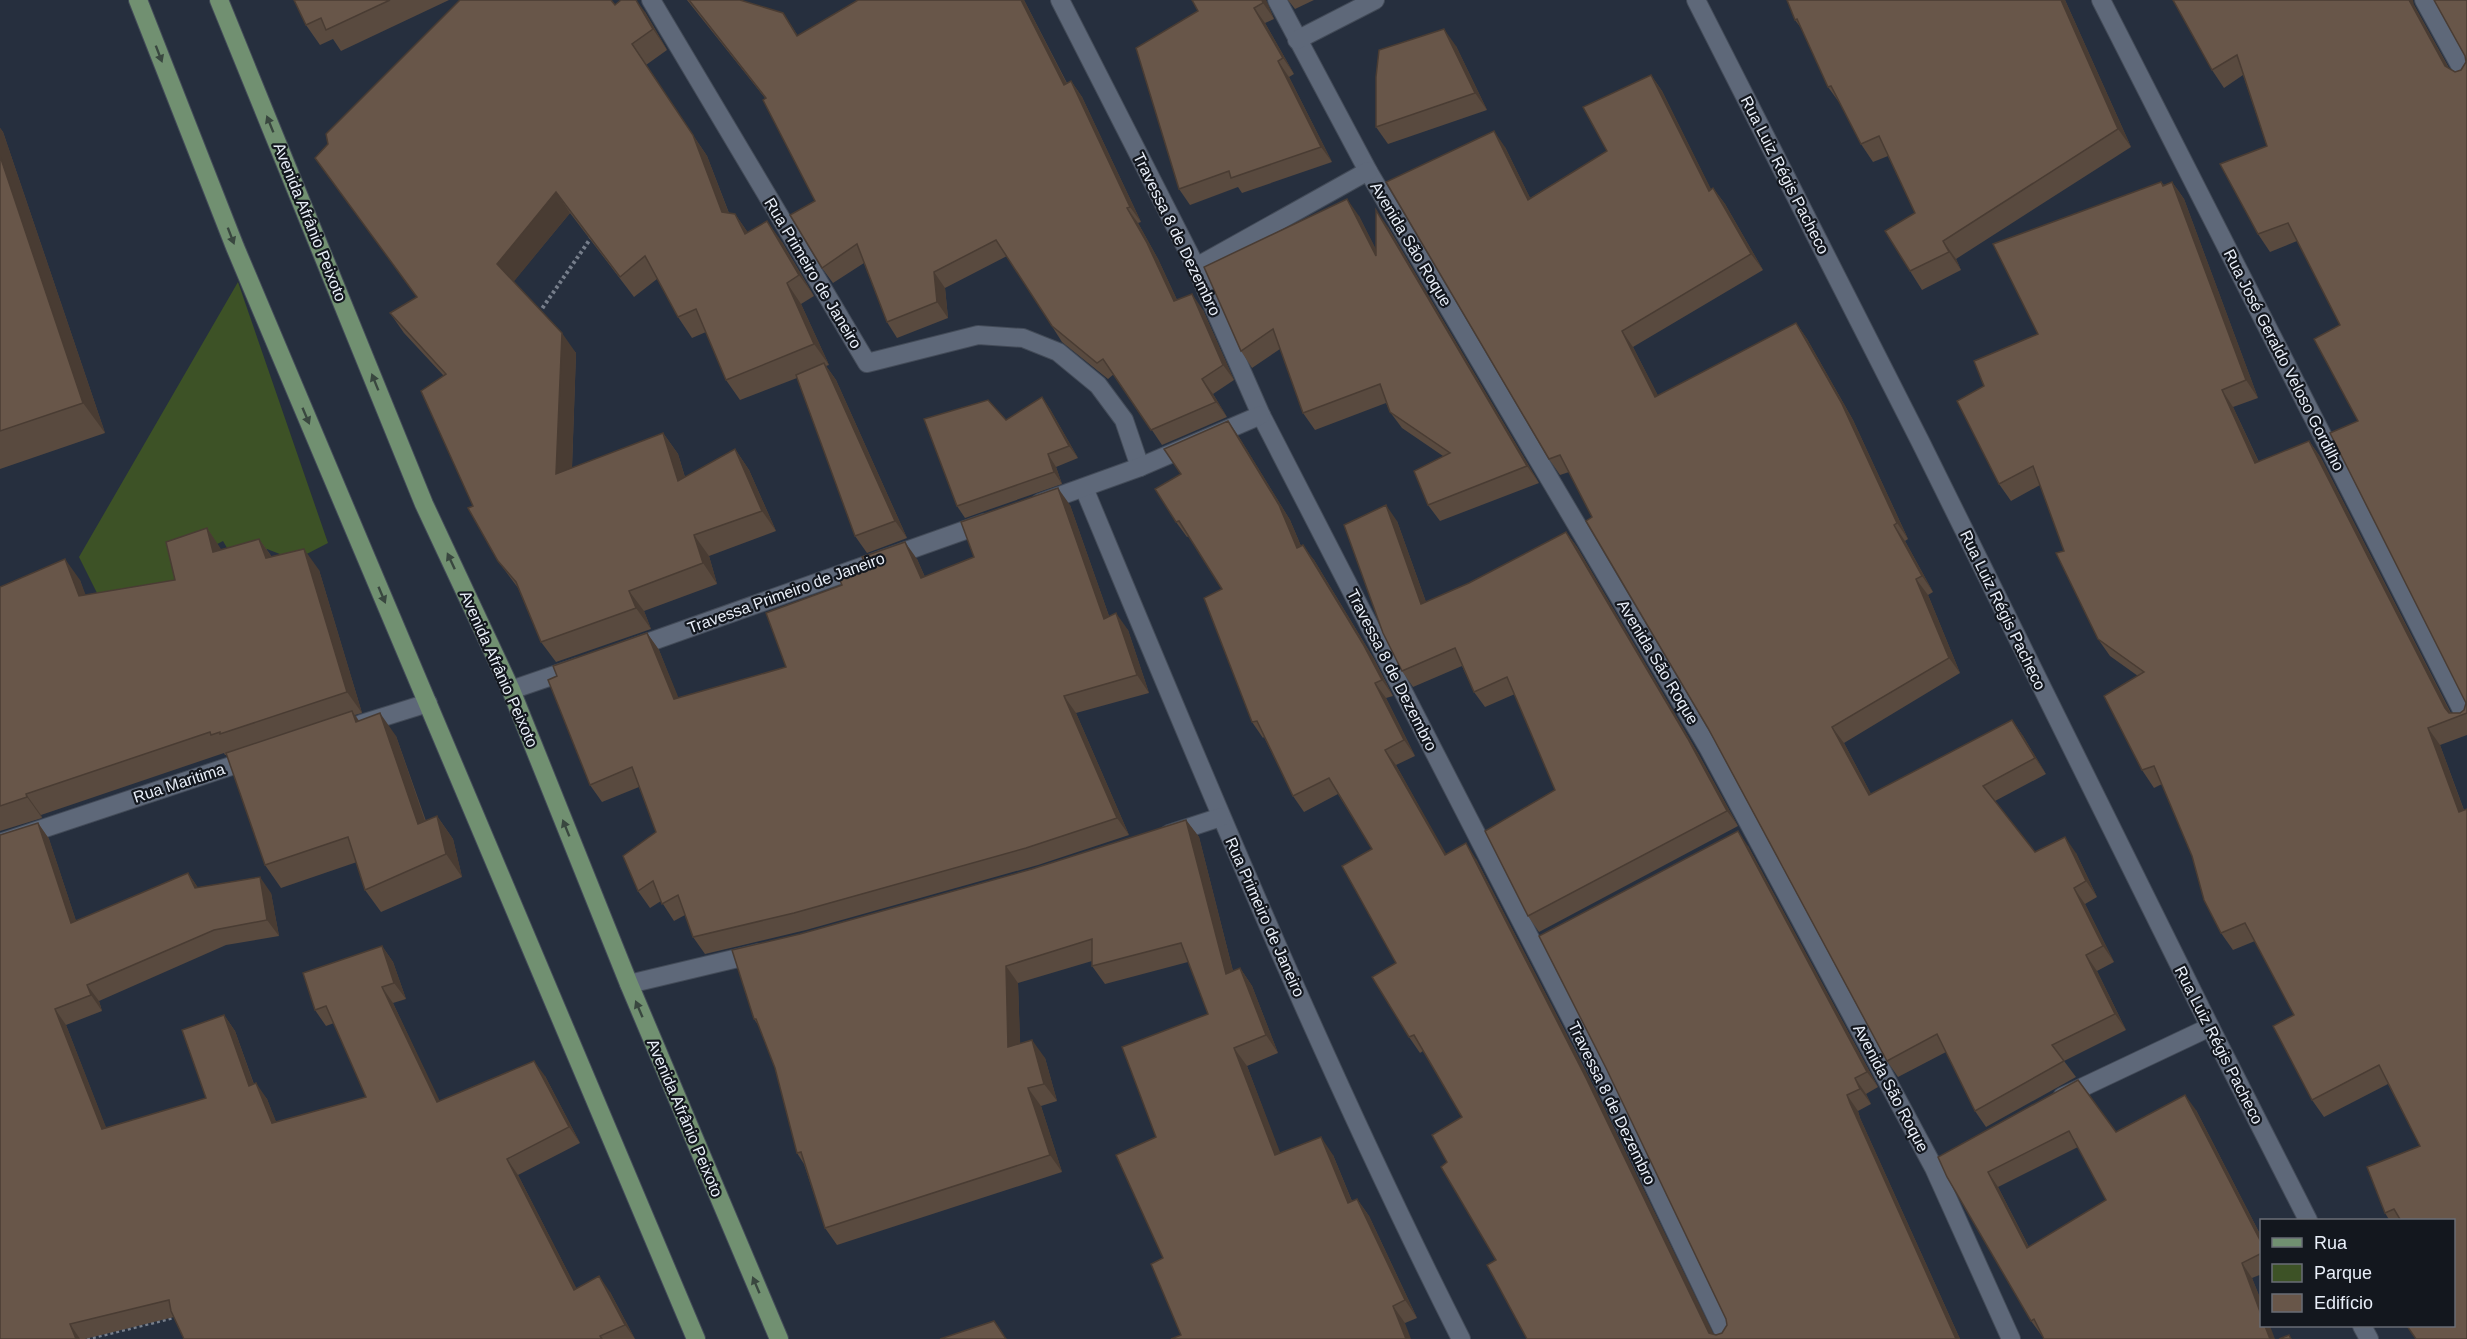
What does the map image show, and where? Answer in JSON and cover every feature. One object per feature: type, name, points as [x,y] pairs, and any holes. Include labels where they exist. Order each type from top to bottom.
[{"type":"main road","points":[[138,0],[235,247],[696,1339]]},
{"type":"main road","name":"Avenida Afrânio Peixoto","points":[[219,0],[424,504],[512,690],[628,984],[779,1339]]},
{"type":"street","name":"Rua Primeiro de Janeiro","points":[[651,0],[867,363],[978,336],[1023,338],[1058,352],[1098,385],[1124,420],[1140,467]]},
{"type":"street","name":"Travessa 8 de Dezembro","points":[[1059,0],[1196,267],[1261,415],[1607,1088],[1727,1339]]},
{"type":"street","name":"Avenida São Roque","points":[[1277,0],[1368,171],[1703,739],[1748,834],[1934,1168],[2011,1339]]},
{"type":"street","points":[[1298,40],[1375,0]]},
{"type":"street","name":"Rua Luiz Régis Pacheco","points":[[1696,0],[1920,441],[2307,1219]]},
{"type":"street","name":"Rua José Geraldo Veloso Gordilho","points":[[2101,0],[2467,720]]},
{"type":"street","points":[[2424,0],[2467,78]]},
{"type":"street","points":[[1196,267],[1368,171]]},
{"type":"street","points":[[1028,507],[1140,467],[1261,415]]},
{"type":"street","name":"Rua Primeiro de Janeiro","points":[[1084,488],[1221,817],[1396,1209],[1461,1339]]},
{"type":"street","name":"Travessa Primeiro de Janeiro","points":[[613,655],[1006,515]]},
{"type":"street","points":[[512,690],[590,663]]},
{"type":"street","points":[[349,728],[428,703]]},
{"type":"street","name":"Rua Maritima","points":[[0,843],[270,753]]},
{"type":"street","points":[[1154,839],[1221,817]]},
{"type":"street","points":[[1534,947],[1555,936]]},
{"type":"street","points":[[628,984],[777,949]]},
{"type":"street","points":[[2048,1105],[2079,1088],[2210,1027]]},
{"type":"street","points":[[1934,1168],[1954,1156]]},
{"type":"path","points":[[536,317],[594,235]]},
{"type":"path","points":[[83,1329],[86,1339],[180,1316]]},
{"type":"green space","points":[[238,282],[328,543],[295,560],[267,549],[234,560],[223,541],[181,563],[178,599],[104,607],[79,557]]},
{"type":"building","points":[[294,0],[390,0],[326,30],[321,18],[306,25]]},
{"type":"building","points":[[460,0],[611,0],[615,5],[621,0],[636,0],[653,29],[632,44],[693,135],[722,212],[735,214],[745,234],[767,221],[799,275],[787,283],[814,344],[726,380],[696,309],[678,317],[645,256],[620,277],[556,192],[497,264],[562,333],[556,474],[663,433],[678,481],[735,449],[762,511],[694,535],[703,563],[629,591],[636,608],[541,642],[516,582],[498,561],[468,508],[473,506],[421,391],[446,374],[390,313],[417,297],[315,158],[328,144],[326,134]]},
{"type":"building","points":[[689,0],[740,0],[783,13],[797,36],[858,0],[1021,0],[1064,85],[1071,81],[1130,207],[1127,208],[1147,243],[1174,301],[1192,294],[1223,365],[1202,379],[1216,402],[1151,430],[1103,359],[1097,363],[1052,326],[996,240],[934,272],[937,302],[887,322],[857,244],[822,268],[790,215],[815,201],[763,100],[766,98]]},
{"type":"building","points":[[1192,0],[1262,0],[1263,3],[1254,8],[1283,58],[1278,61],[1321,147],[1231,178],[1229,171],[1179,189],[1136,48],[1198,11]]},
{"type":"building","points":[[1787,0],[2061,0],[2118,129],[1943,241],[1949,252],[1910,271],[1885,231],[1915,213],[1879,136],[1861,144],[1831,86],[1828,87]]},
{"type":"building","points":[[2173,0],[2409,0],[2445,66],[2455,72],[2461,70],[2466,62],[2465,56],[2434,0],[2467,0],[2467,713],[2428,728],[2459,812],[2467,809],[2467,1339],[2416,1339],[2408,1327],[2455,1327],[2455,1219],[2400,1219],[2394,1209],[2385,1213],[2367,1167],[2420,1146],[2379,1065],[2312,1100],[2273,1026],[2294,1015],[2245,923],[2221,933],[2204,900],[2192,856],[2154,766],[2142,770],[2104,696],[2144,672],[2098,639],[2056,553],[2064,551],[2033,466],[1999,484],[1957,401],[1984,386],[1974,361],[2038,334],[1993,244],[2161,182],[2163,186],[2172,182],[2246,380],[2222,390],[2255,463],[2309,441],[2445,708],[2449,713],[2460,713],[2464,710],[2466,703],[2330,433],[2358,421],[2314,339],[2340,325],[2288,223],[2258,234],[2220,164],[2267,146],[2237,55],[2212,70]]},
{"type":"building","points":[[1444,29],[1475,93],[1376,127],[1376,77],[1379,50]]},
{"type":"building","points":[[1651,75],[1709,191],[1713,188],[1751,254],[1622,331],[1655,397],[1796,323],[1842,404],[1897,523],[1894,525],[1922,576],[1916,579],[1949,658],[1832,727],[1869,795],[2012,720],[2035,758],[1983,786],[2035,852],[2065,837],[2086,881],[2074,888],[2103,946],[2086,955],[2115,1014],[2052,1045],[2064,1061],[1975,1111],[1937,1034],[1887,1061],[1708,728],[1586,521],[1592,517],[1560,455],[1549,459],[1386,182],[1494,131],[1528,200],[1607,151],[1583,107]]},
{"type":"building","points":[[0,156],[83,403],[0,431]]},
{"type":"building","points":[[1347,199],[1376,256],[1376,210],[1527,466],[1428,505],[1414,471],[1450,453],[1390,412],[1380,384],[1303,413],[1273,329],[1241,351],[1204,267]]},
{"type":"building","points":[[824,363],[895,521],[855,536],[796,375]]},
{"type":"building","points":[[1042,397],[1069,446],[1048,454],[1054,472],[957,506],[924,419],[988,400],[1006,420]]},
{"type":"building","points":[[1228,421],[1279,505],[1297,548],[1303,545],[1382,680],[1375,683],[1404,740],[1385,750],[1445,855],[1466,843],[1586,1078],[1709,1333],[1716,1335],[1722,1333],[1727,1325],[1726,1319],[1606,1068],[1539,936],[1738,831],[1867,1072],[1855,1078],[1860,1089],[1847,1095],[1956,1339],[1527,1339],[1487,1265],[1496,1260],[1441,1167],[1447,1162],[1432,1135],[1462,1117],[1414,1035],[1409,1037],[1372,977],[1396,963],[1342,866],[1372,849],[1329,778],[1293,796],[1257,721],[1252,722],[1204,598],[1222,589],[1179,521],[1176,522],[1155,489],[1181,474],[1164,449]]},
{"type":"building","points":[[1058,488],[1104,619],[1116,613],[1137,675],[1064,696],[1117,818],[1026,848],[794,913],[693,937],[678,895],[662,904],[653,881],[638,891],[623,856],[656,832],[632,767],[590,785],[548,680],[557,676],[553,666],[647,633],[674,699],[786,667],[766,613],[842,585],[839,578],[867,568],[862,557],[905,542],[921,578],[974,557],[961,522]]},
{"type":"building","points":[[1386,505],[1421,604],[1469,583],[1566,532],[1688,739],[1727,811],[1528,916],[1485,831],[1555,790],[1507,677],[1474,692],[1455,648],[1402,671],[1383,633],[1344,525]]},
{"type":"building","points":[[207,528],[213,552],[259,539],[266,558],[304,549],[347,692],[220,734],[220,732],[211,735],[210,732],[26,794],[27,797],[0,806],[0,587],[65,559],[79,596],[175,580],[166,542]]},
{"type":"building","points":[[352,711],[356,722],[380,713],[418,824],[437,816],[446,854],[365,890],[348,837],[265,865],[226,753]]},
{"type":"building","points":[[1186,820],[1226,974],[1240,968],[1266,1035],[1234,1048],[1275,1155],[1321,1137],[1348,1203],[1357,1199],[1405,1300],[1393,1306],[1406,1339],[1171,1339],[1181,1335],[1151,1264],[1163,1258],[1116,1155],[1156,1137],[1122,1047],[1208,1014],[1181,943],[1092,966],[1092,939],[1006,966],[1008,1047],[1032,1040],[1044,1084],[1028,1088],[1050,1155],[825,1228],[801,1152],[797,1153],[775,1068],[756,1019],[754,1019],[732,950],[800,934],[1032,869]]},
{"type":"building","points":[[38,823],[71,923],[188,873],[195,888],[260,877],[267,920],[214,930],[87,985],[91,995],[55,1009],[102,1129],[206,1098],[182,1030],[224,1015],[249,1086],[256,1083],[272,1123],[366,1097],[326,1006],[315,1010],[303,973],[382,946],[394,983],[382,987],[437,1102],[534,1061],[569,1127],[507,1159],[574,1290],[599,1276],[625,1325],[600,1336],[602,1339],[184,1339],[171,1311],[169,1300],[70,1324],[76,1339],[0,1339],[0,835]]},
{"type":"building","points":[[2078,1080],[2116,1132],[2185,1095],[2260,1240],[2260,1254],[2242,1263],[2260,1312],[2260,1327],[2265,1327],[2270,1339],[2044,1339],[2034,1319],[2031,1321],[1947,1177],[1938,1157]],"holes":[[[2069,1131],[2106,1200],[2027,1248],[1988,1172]]]},
{"type":"building","points":[[994,1321],[1006,1339],[940,1339]]},
{"type":"building","points":[[2289,1335],[2291,1339],[2279,1339]]}]
